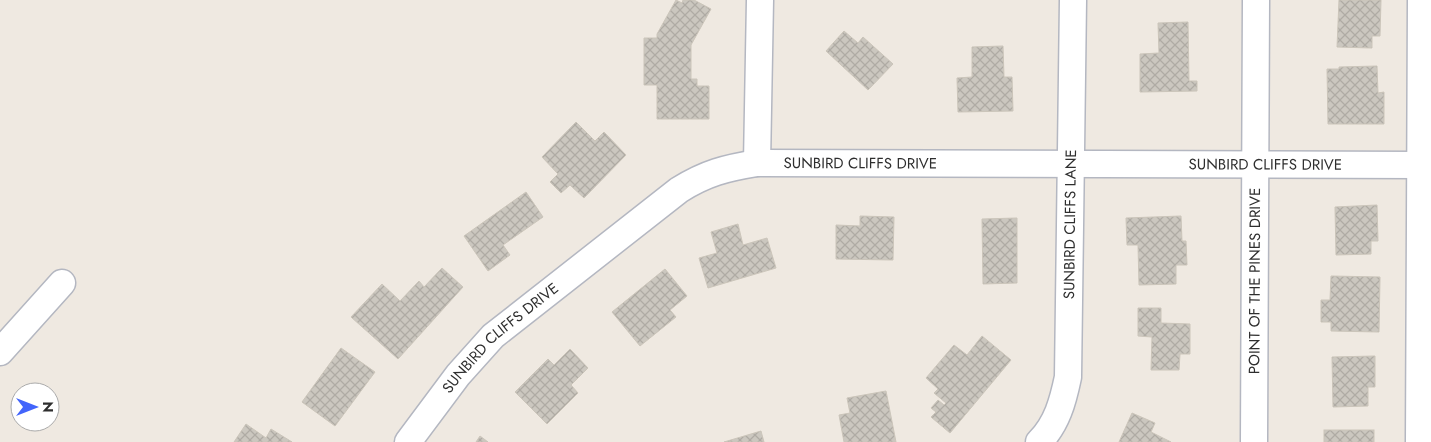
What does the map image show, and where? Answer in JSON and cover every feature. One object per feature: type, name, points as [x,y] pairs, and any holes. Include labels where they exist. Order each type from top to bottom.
[{"type":"street","points":[[757,163],[760,0]]},
{"type":"street","name":"SUNBIRD CLIFFS LANE","points":[[1039,442],[1046,435],[1062,406],[1068,378],[1072,0]]},
{"type":"street","name":"POINT OF THE PINES DRIVE","points":[[1254,442],[1256,0]]},
{"type":"street","points":[[1419,442],[1421,0]]},
{"type":"street","name":"SUNBIRD CLIFFS DRIVE","points":[[408,442],[458,375],[493,336],[679,190],[701,176],[725,168],[757,163],[1420,165]]},
{"type":"street","points":[[0,352],[62,283]]},
{"type":"building","points":[[676,0],[682,3],[683,0],[694,0],[711,9],[691,45],[691,79],[697,79],[697,86],[709,86],[709,119],[657,119],[657,85],[644,85],[644,38],[657,38],[657,34]]},
{"type":"building","points":[[1339,0],[1381,0],[1380,36],[1372,36],[1372,48],[1337,47]]},
{"type":"building","points":[[1188,22],[1189,81],[1197,81],[1197,91],[1140,92],[1140,54],[1159,53],[1158,23]]},
{"type":"building","points":[[844,31],[858,43],[863,37],[893,64],[868,90],[826,51]]},
{"type":"building","points":[[1003,46],[1004,77],[1012,77],[1013,111],[958,112],[957,78],[972,77],[972,47]]},
{"type":"building","points":[[1377,66],[1378,93],[1384,92],[1384,124],[1328,124],[1327,69]]},
{"type":"building","points":[[576,122],[595,141],[604,132],[626,155],[584,198],[570,185],[561,193],[550,182],[558,174],[542,157]]},
{"type":"building","points":[[526,192],[543,217],[503,245],[510,255],[488,271],[464,236]]},
{"type":"building","points":[[1377,205],[1378,241],[1371,241],[1371,254],[1336,255],[1335,207]]},
{"type":"building","points":[[860,216],[894,217],[893,260],[836,259],[836,225],[860,226]]},
{"type":"building","points":[[1181,216],[1182,241],[1186,241],[1187,265],[1176,265],[1176,284],[1139,285],[1138,245],[1127,245],[1126,218]]},
{"type":"building","points":[[1017,218],[1017,283],[983,284],[982,219]]},
{"type":"building","points":[[738,224],[743,245],[767,238],[776,268],[708,288],[699,258],[717,253],[711,232]]},
{"type":"building","points":[[442,268],[463,287],[398,359],[351,317],[382,284],[400,301],[419,281],[424,287]]},
{"type":"building","points":[[665,269],[687,296],[670,310],[676,317],[640,346],[612,312]]},
{"type":"building","points":[[1331,276],[1380,277],[1379,332],[1331,331],[1331,322],[1321,322],[1321,300],[1330,300]]},
{"type":"building","points":[[1138,308],[1161,308],[1161,323],[1190,324],[1190,354],[1180,354],[1179,370],[1151,370],[1152,337],[1138,336]]},
{"type":"building","points":[[982,336],[1011,360],[950,433],[931,417],[936,412],[931,408],[938,400],[944,405],[946,403],[934,393],[938,389],[926,378],[954,345],[967,355]]},
{"type":"building","points":[[341,348],[375,372],[335,426],[302,402]]},
{"type":"building","points":[[570,349],[588,368],[571,385],[578,393],[547,424],[515,392],[548,359],[554,365]]},
{"type":"building","points":[[1375,356],[1375,387],[1368,387],[1368,406],[1333,407],[1332,357]]},
{"type":"building","points":[[886,391],[896,442],[844,442],[839,415],[850,413],[847,398]]},
{"type":"building","points":[[1132,413],[1155,423],[1151,432],[1171,442],[1119,442]]},
{"type":"building","points":[[246,424],[266,438],[271,429],[292,442],[234,442]]},
{"type":"building","points":[[1324,430],[1374,430],[1374,442],[1324,442]]},
{"type":"building","points":[[761,431],[764,442],[724,442]]},
{"type":"building","points":[[480,436],[488,442],[476,442]]}]
